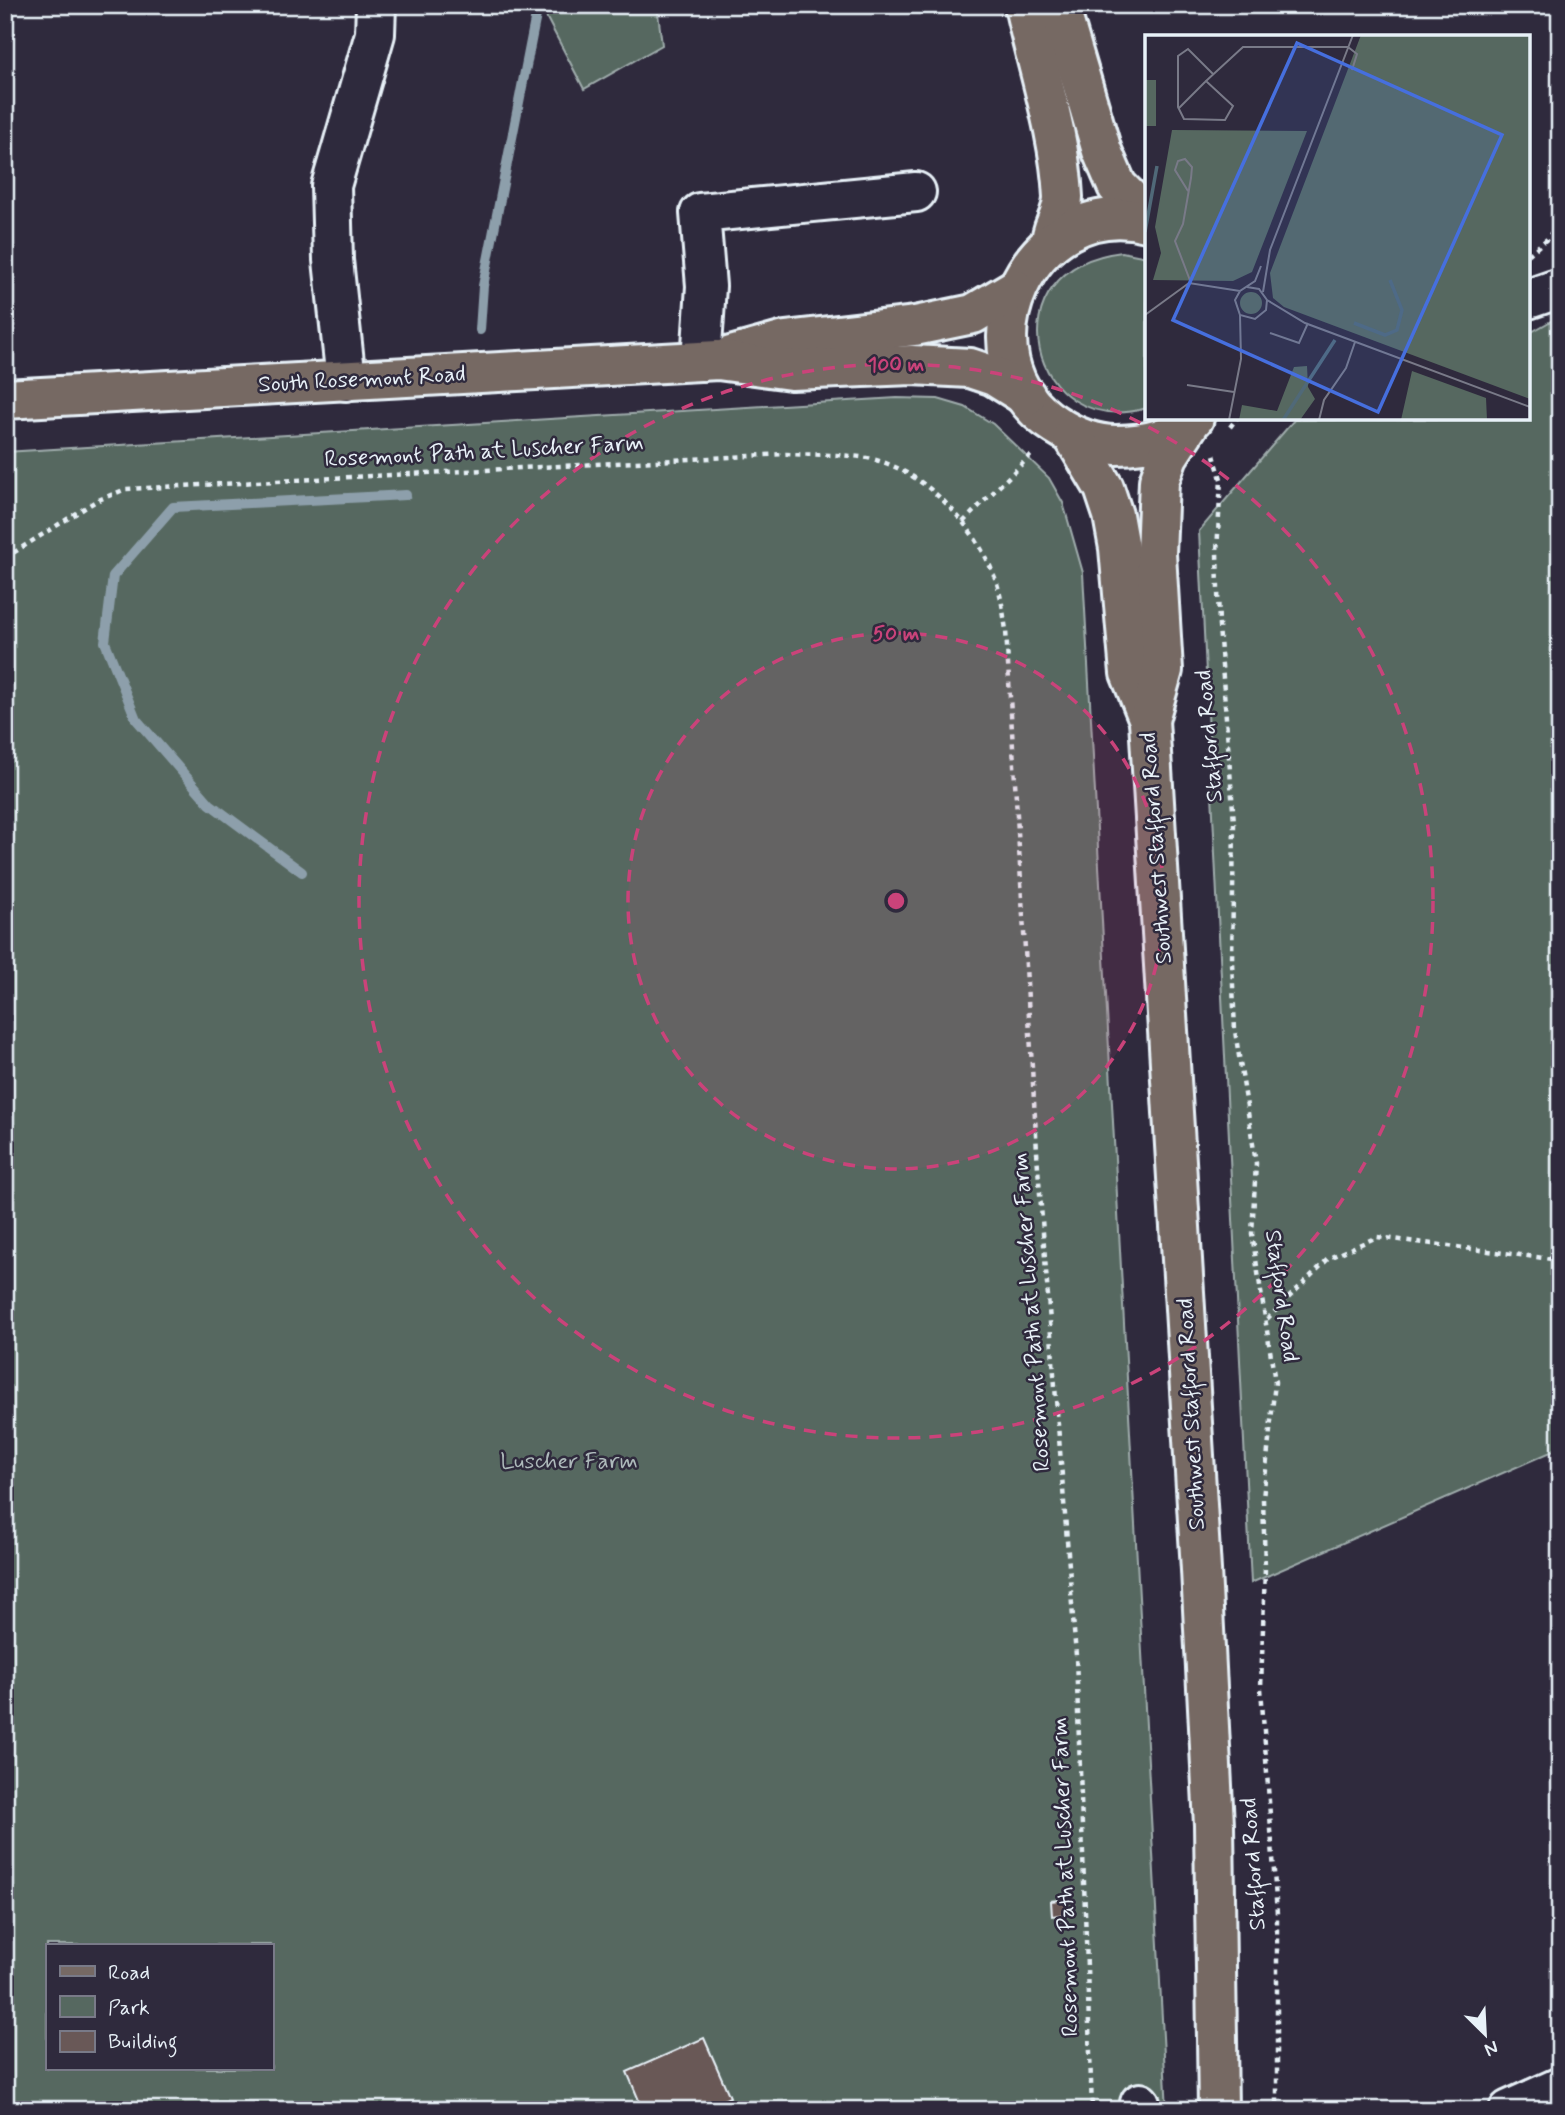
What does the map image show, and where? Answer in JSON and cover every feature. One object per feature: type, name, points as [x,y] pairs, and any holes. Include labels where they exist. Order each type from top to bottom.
[{"type":"main road","points":[[1024,5],[1050,118],[1063,196],[1060,218],[1051,243]]},
{"type":"main road","points":[[1059,5],[1102,151],[1117,186],[1145,214]]},
{"type":"main road","points":[[1145,222],[1118,219],[1092,222],[1072,229],[1051,243],[1031,262],[1015,289],[1006,329],[1008,354],[1026,396],[1047,419],[1073,436],[1108,445],[1136,445],[1198,430]]},
{"type":"main road","name":"South Rosemont Road","points":[[710,360],[785,341],[915,326],[973,314],[1015,289]]},
{"type":"main road","name":"South Rosemont Road","points":[[5,399],[710,360],[791,370],[912,365],[970,368],[994,376],[1026,396]]},
{"type":"main road","name":"Southwest Stafford Road","points":[[1149,720],[1163,670],[1156,554],[1159,481],[1168,456],[1198,430]]},
{"type":"main road","name":"Southwest Stafford Road","points":[[1073,436],[1104,488],[1113,515],[1130,673],[1149,720],[1214,1825],[1218,2110]]},
{"type":"lane","points":[[346,381],[333,260],[331,186],[374,34],[376,5]]},
{"type":"lane","points":[[710,360],[700,213],[916,192]]},
{"type":"lane","points":[[1509,2110],[1560,2087]]},
{"type":"path","points":[[1530,253],[1547,239],[1560,221]]},
{"type":"path","name":"Stafford Road","points":[[1198,430],[1221,479],[1217,552],[1218,614],[1234,823],[1232,962],[1235,1031],[1256,1163],[1252,1234],[1275,1382],[1263,1499],[1265,1568],[1261,1688],[1277,1914],[1277,2110]]},
{"type":"path","points":[[963,522],[1036,450]]},
{"type":"path","name":"Rosemont Path at Luscher Farm","points":[[5,558],[96,501],[126,489],[786,454],[862,457],[892,466],[918,482],[963,522],[993,572],[1006,630],[1038,1168],[1076,1656],[1091,2110]]},
{"type":"path","points":[[1266,1319],[1329,1258],[1377,1237],[1560,1260]]},
{"type":"green space","points":[[540,5],[657,5],[662,45],[584,89]]},
{"type":"green space","points":[[1122,252],[1145,257],[1145,408],[1107,412],[1074,400],[1052,378],[1040,349],[1039,317],[1052,288],[1079,265]]},
{"type":"green space","points":[[1560,316],[1560,1448],[1251,1583],[1199,531],[1294,420],[1530,420],[1530,333]]},
{"type":"green space","name":"Luscher Farm","points":[[897,398],[938,399],[965,407],[993,424],[1049,478],[1063,503],[1083,573],[1167,2110],[5,2110],[5,452]]},
{"type":"building","points":[[1067,1899],[1068,1914],[1052,1916],[1051,1901]]},
{"type":"building","points":[[704,2038],[730,2097],[701,2110],[643,2110],[627,2072]]},
{"type":"waterway","points":[[480,330],[483,286],[538,5]]},
{"type":"waterway","points":[[302,872],[210,804],[136,719],[105,642],[113,576],[173,507],[406,495]]}]
